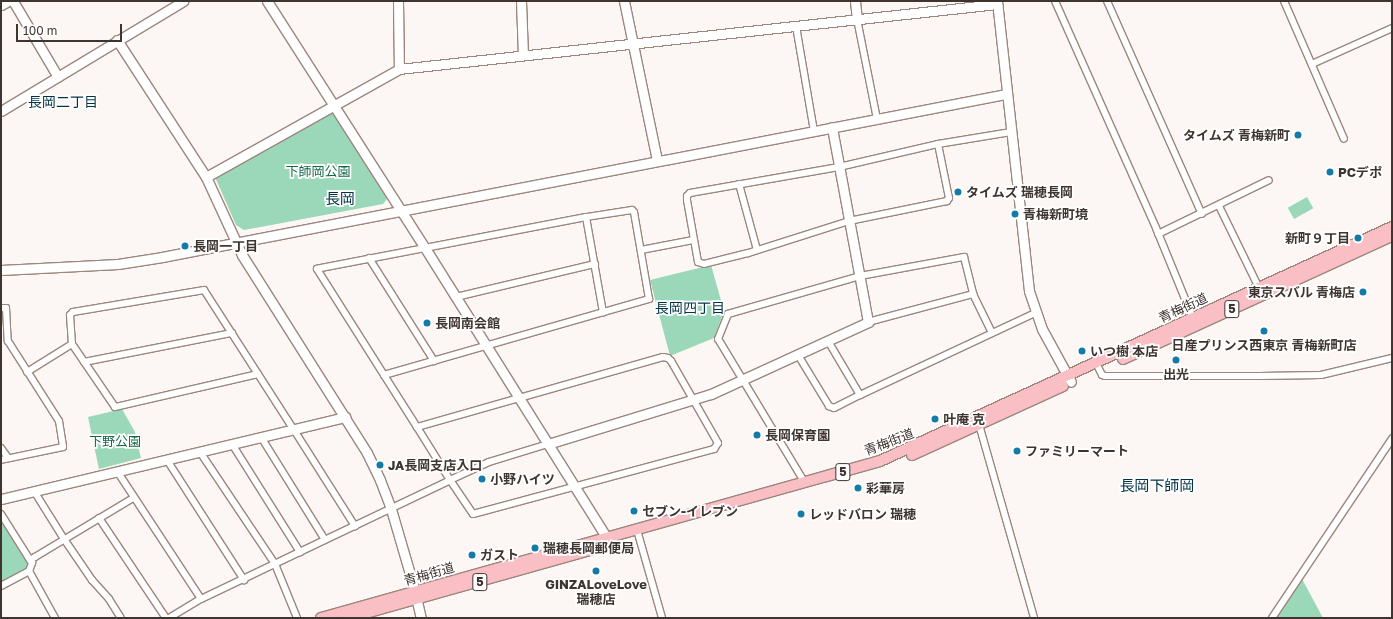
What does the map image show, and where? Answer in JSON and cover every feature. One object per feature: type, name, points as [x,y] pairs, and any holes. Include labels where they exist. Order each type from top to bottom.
[{"type":"main road","name":"青梅街道","points":[[1098,366],[1193,318],[1392,227]]},
{"type":"main road","name":"青梅街道","points":[[638,533],[880,461],[978,421],[1098,366],[1392,236]]},
{"type":"main road","name":"青梅街道","points":[[321,618],[416,595],[608,540],[802,490],[886,464],[928,448],[978,421]]},
{"type":"main road","name":"青梅街道","points":[[348,618],[416,595]]},
{"type":"street","points":[[1,6],[8,1]]},
{"type":"street","points":[[13,1],[58,77]]},
{"type":"street","points":[[1,111],[183,1]]},
{"type":"street","points":[[267,1],[425,248],[608,540]]},
{"type":"street","points":[[398,1],[399,69]]},
{"type":"street","points":[[522,1],[523,55]]},
{"type":"street","points":[[624,1],[657,161]]},
{"type":"street","points":[[855,1],[857,19],[877,119]]},
{"type":"street","points":[[1054,1],[1158,234],[1193,318]]},
{"type":"street","points":[[1107,1],[1202,214]]},
{"type":"street","points":[[1284,1],[1344,139]]},
{"type":"street","points":[[206,177],[334,107],[399,69],[796,26],[997,2],[1026,273],[1035,313],[1047,340],[1070,379]]},
{"type":"street","points":[[796,26],[814,131]]},
{"type":"street","points":[[1312,64],[1392,28]]},
{"type":"street","points":[[117,40],[206,177],[235,243],[345,417],[374,466],[391,509],[416,595],[421,618]]},
{"type":"street","points":[[1,270],[118,264],[401,212],[1006,94]]},
{"type":"street","points":[[832,127],[868,322]]},
{"type":"street","points":[[938,144],[948,200],[849,221],[757,250],[704,264],[698,262],[693,240],[687,196],[690,193],[839,167],[938,144],[1011,132]]},
{"type":"street","points":[[1158,234],[1202,214],[1269,180]]},
{"type":"street","points":[[739,184],[757,250]]},
{"type":"street","points":[[1218,206],[1259,288]]},
{"type":"street","points":[[384,375],[649,299],[641,250],[632,210],[586,217],[317,269],[450,480],[471,512],[476,514],[714,449],[718,446],[718,440],[671,360],[664,357],[417,427]]},
{"type":"street","points":[[586,217],[604,312]]},
{"type":"street","points":[[641,250],[693,240]]},
{"type":"street","points":[[805,483],[718,339],[728,314],[860,276],[964,257],[973,294],[992,333]]},
{"type":"street","points":[[370,258],[434,361]]},
{"type":"street","points":[[456,297],[595,264]]},
{"type":"street","points":[[258,374],[115,408],[72,344],[70,315],[73,312],[204,290],[232,333],[355,526]]},
{"type":"street","points":[[169,618],[201,599],[244,580],[489,462],[694,400],[743,380],[868,322],[973,294]]},
{"type":"street","points":[[1,308],[6,308],[8,342],[59,421],[63,447],[1,460]]},
{"type":"street","points":[[798,354],[829,406],[834,408],[1035,313]]},
{"type":"street","points":[[84,362],[232,333]]},
{"type":"street","points":[[828,341],[860,395]]},
{"type":"street","points":[[27,372],[72,344]]},
{"type":"street","points":[[1098,366],[1102,375],[1105,376],[1312,375],[1328,374],[1392,358]]},
{"type":"street","points":[[1,499],[345,417]]},
{"type":"street","points":[[978,421],[1034,618]]},
{"type":"street","points":[[261,437],[325,540]]},
{"type":"street","points":[[1272,618],[1392,439]]},
{"type":"street","points":[[232,444],[300,552]]},
{"type":"street","points":[[1,448],[8,458]]},
{"type":"street","points":[[200,452],[275,564],[297,618]]},
{"type":"street","points":[[167,460],[244,580]]},
{"type":"street","points":[[116,471],[201,599]]},
{"type":"street","points":[[34,490],[64,539],[92,580],[109,599],[121,618]]},
{"type":"street","points":[[30,560],[133,498]]},
{"type":"street","points":[[1,514],[32,563],[29,571],[1,586]]},
{"type":"street","points":[[100,518],[166,618]]},
{"type":"street","points":[[638,533],[662,618]]},
{"type":"street","points":[[29,571],[55,618]]},
{"type":"green space","name":"下師岡公園","points":[[329,114],[335,114],[387,199],[383,204],[244,230],[236,225],[215,177]]},
{"type":"green space","points":[[1307,197],[1313,208],[1294,219],[1288,208]]},
{"type":"green space","points":[[711,265],[724,311],[714,338],[670,356],[650,280]]},
{"type":"green space","name":"下野公園","points":[[122,409],[135,432],[141,458],[99,469],[88,417]]},
{"type":"green space","points":[[1,521],[29,564],[28,568],[1,584]]},
{"type":"green space","points":[[1301,577],[1323,618],[1275,618]]},
{"type":"place","name":"タイムズ 青梅新町","points":[[1298,135]]},
{"type":"place","name":"PCデポ","points":[[1330,172]]},
{"type":"place","name":"タイムズ 瑞穂長岡","points":[[958,192]]},
{"type":"place","name":"青梅新町境","points":[[1015,214]]},
{"type":"place","name":"新町９丁目","points":[[1358,238]]},
{"type":"place","name":"長岡一丁目","points":[[185,246]]},
{"type":"place","name":"東京スバル 青梅店","points":[[1363,292]]},
{"type":"place","name":"長岡南会館","points":[[427,323]]},
{"type":"place","name":"日産プリンス西東京 青梅新町店","points":[[1264,331]]},
{"type":"place","name":"いつ樹 本店","points":[[1082,351]]},
{"type":"place","name":"出光","points":[[1176,360]]},
{"type":"place","name":"叶庵 克","points":[[935,419]]},
{"type":"place","name":"長岡保育園","points":[[757,435]]},
{"type":"place","name":"ファミリーマート","points":[[1017,451]]},
{"type":"place","name":"JA長岡支店入口","points":[[380,465]]},
{"type":"place","name":"小野ハイツ","points":[[482,479]]},
{"type":"place","name":"彩華房","points":[[858,488]]},
{"type":"place","name":"セブン-イレブン","points":[[634,511]]},
{"type":"place","name":"レッドバロン 瑞穂","points":[[801,514]]},
{"type":"place","name":"瑞穂長岡郵便局","points":[[535,548]]},
{"type":"place","name":"ガスト","points":[[472,555]]},
{"type":"place","name":"GINZALoveLove 瑞穂店","points":[[596,571]]},
{"type":"district","name":"長岡二丁目","points":[[63,102]]},
{"type":"district","name":"長岡","points":[[340,199]]},
{"type":"district","name":"長岡四丁目","points":[[690,308]]},
{"type":"district","name":"長岡下師岡","points":[[1157,486]]}]
